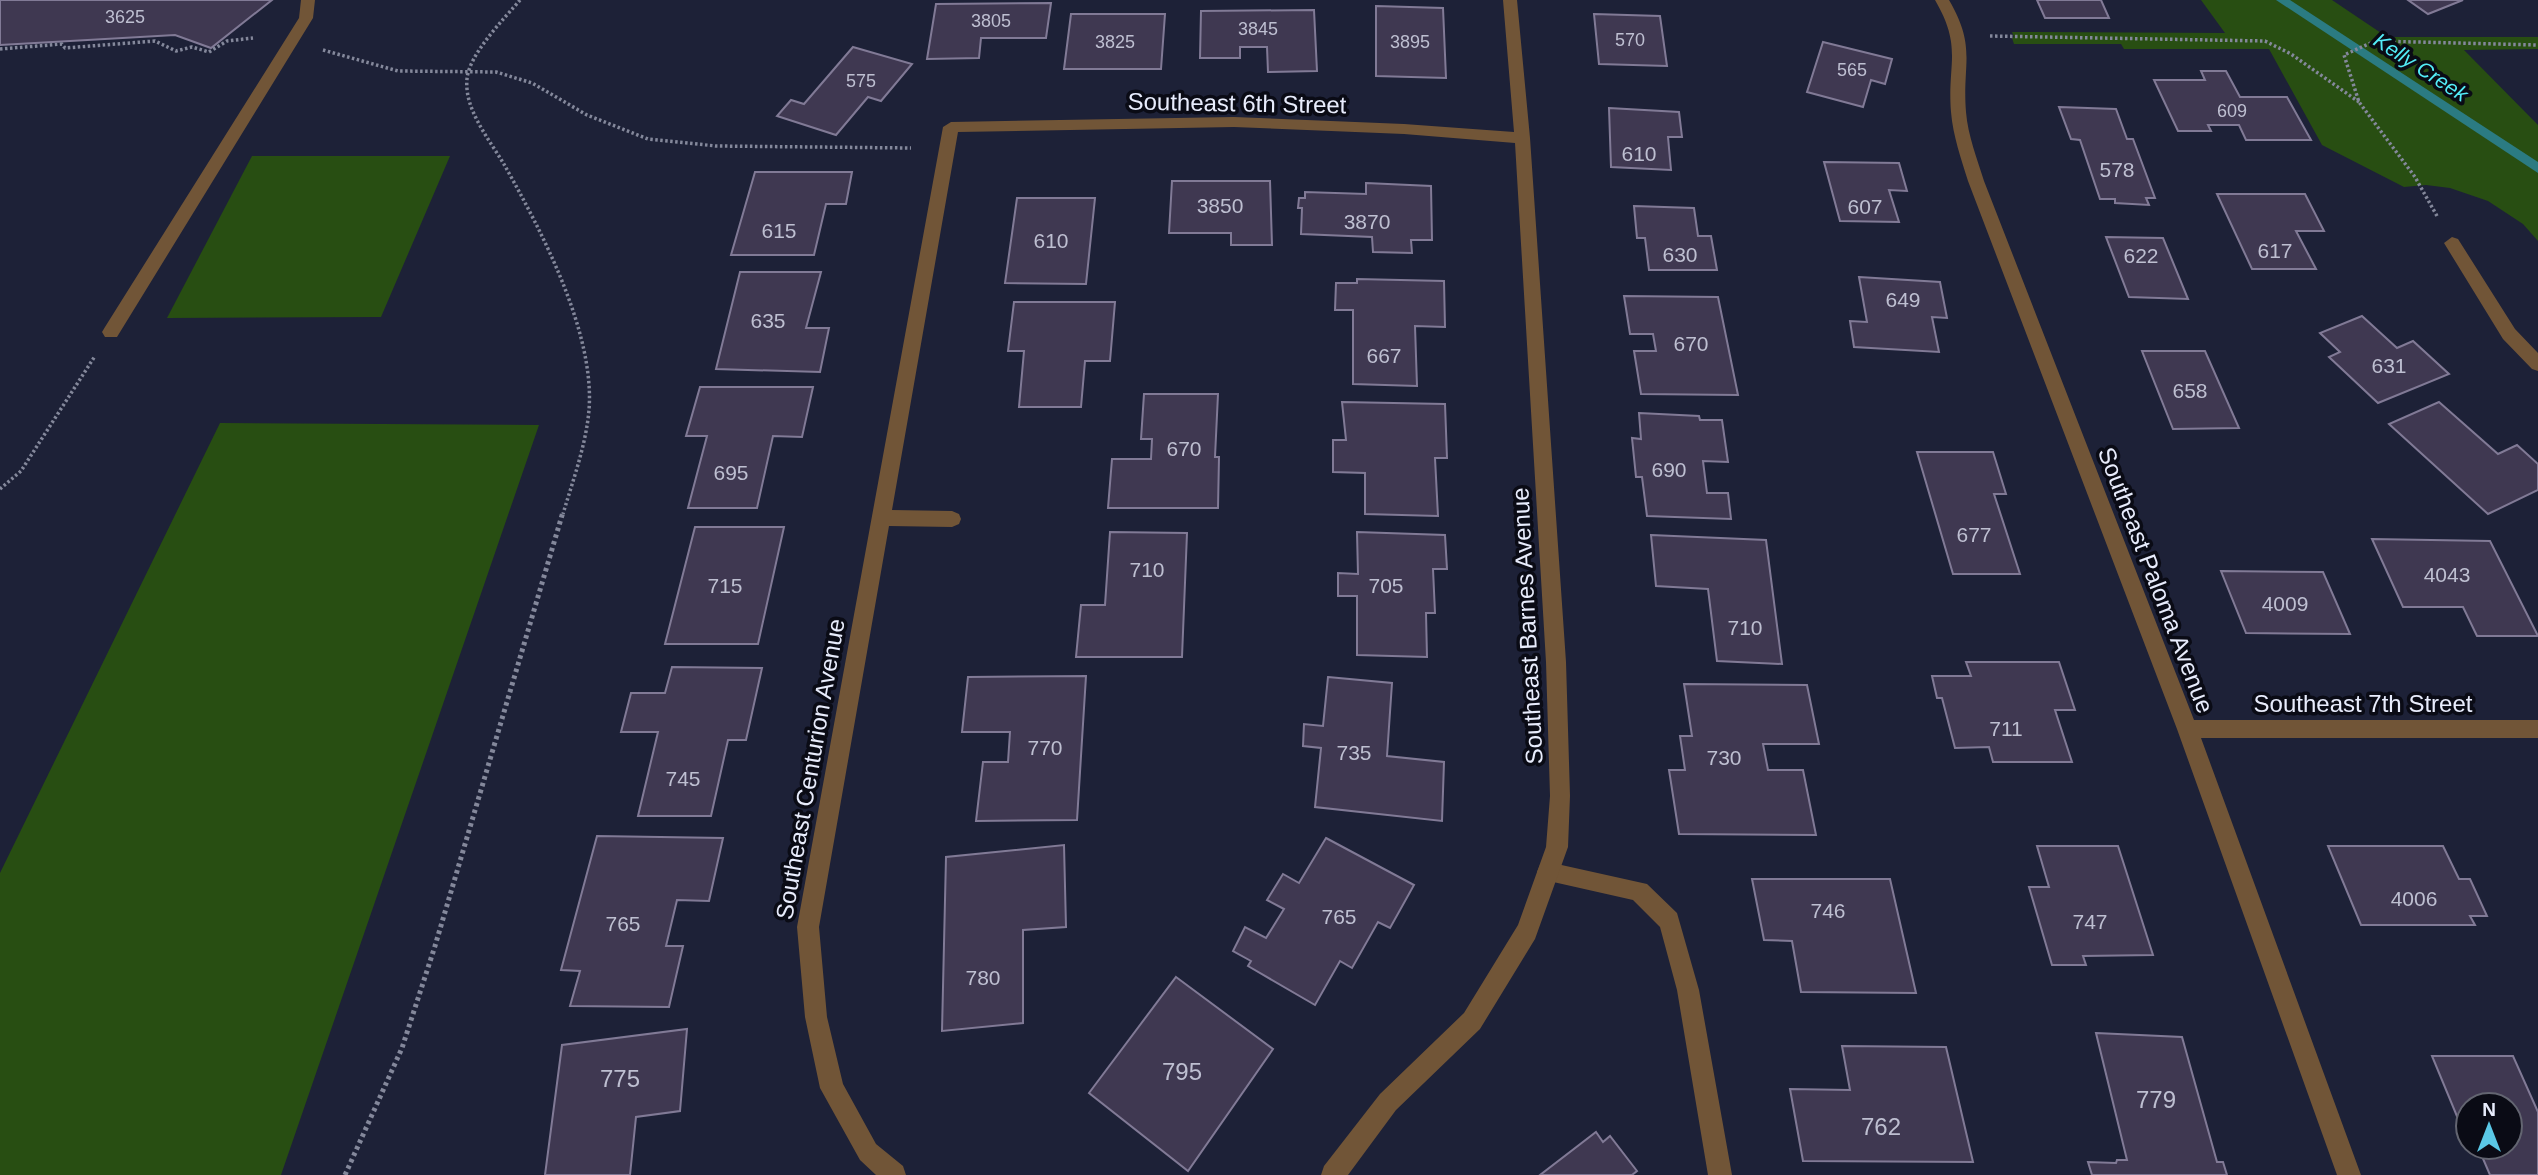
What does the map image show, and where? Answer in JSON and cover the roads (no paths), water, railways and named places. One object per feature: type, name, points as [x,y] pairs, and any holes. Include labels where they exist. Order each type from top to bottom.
[{"type":"street","name":"Southeast Barnes Avenue","points":[[1333,1175],[1388,1102],[1472,1021],[1527,931],[1557,848],[1560,796],[1556,662],[1510,0]]},
{"type":"street","name":"Southeast Paloma Avenue","points":[[1942,0],[1960,36],[1961,75],[1958,105],[1961,138],[2187,729],[2348,1175]]},
{"type":"street","points":[[111,332],[307,7]]},
{"type":"street","name":"Southeast 6th Street","points":[[951,127],[1234,122],[1404,128],[1521,138]]},
{"type":"street","name":"Southeast Centurion Avenue","points":[[894,1175],[868,1152],[832,1088],[816,1017],[808,926],[951,127]]},
{"type":"street","points":[[2452,243],[2509,334],[2538,364]]},
{"type":"street","points":[[880,518],[952,519]]},
{"type":"street","name":"Southeast 7th Street","points":[[2187,729],[2538,729]]},
{"type":"street","points":[[1548,872],[1639,891],[1669,921],[1688,990],[1720,1175]]},
{"type":"waterway","name":"Kelly Creek","points":[[2282,0],[2538,168]]}]
